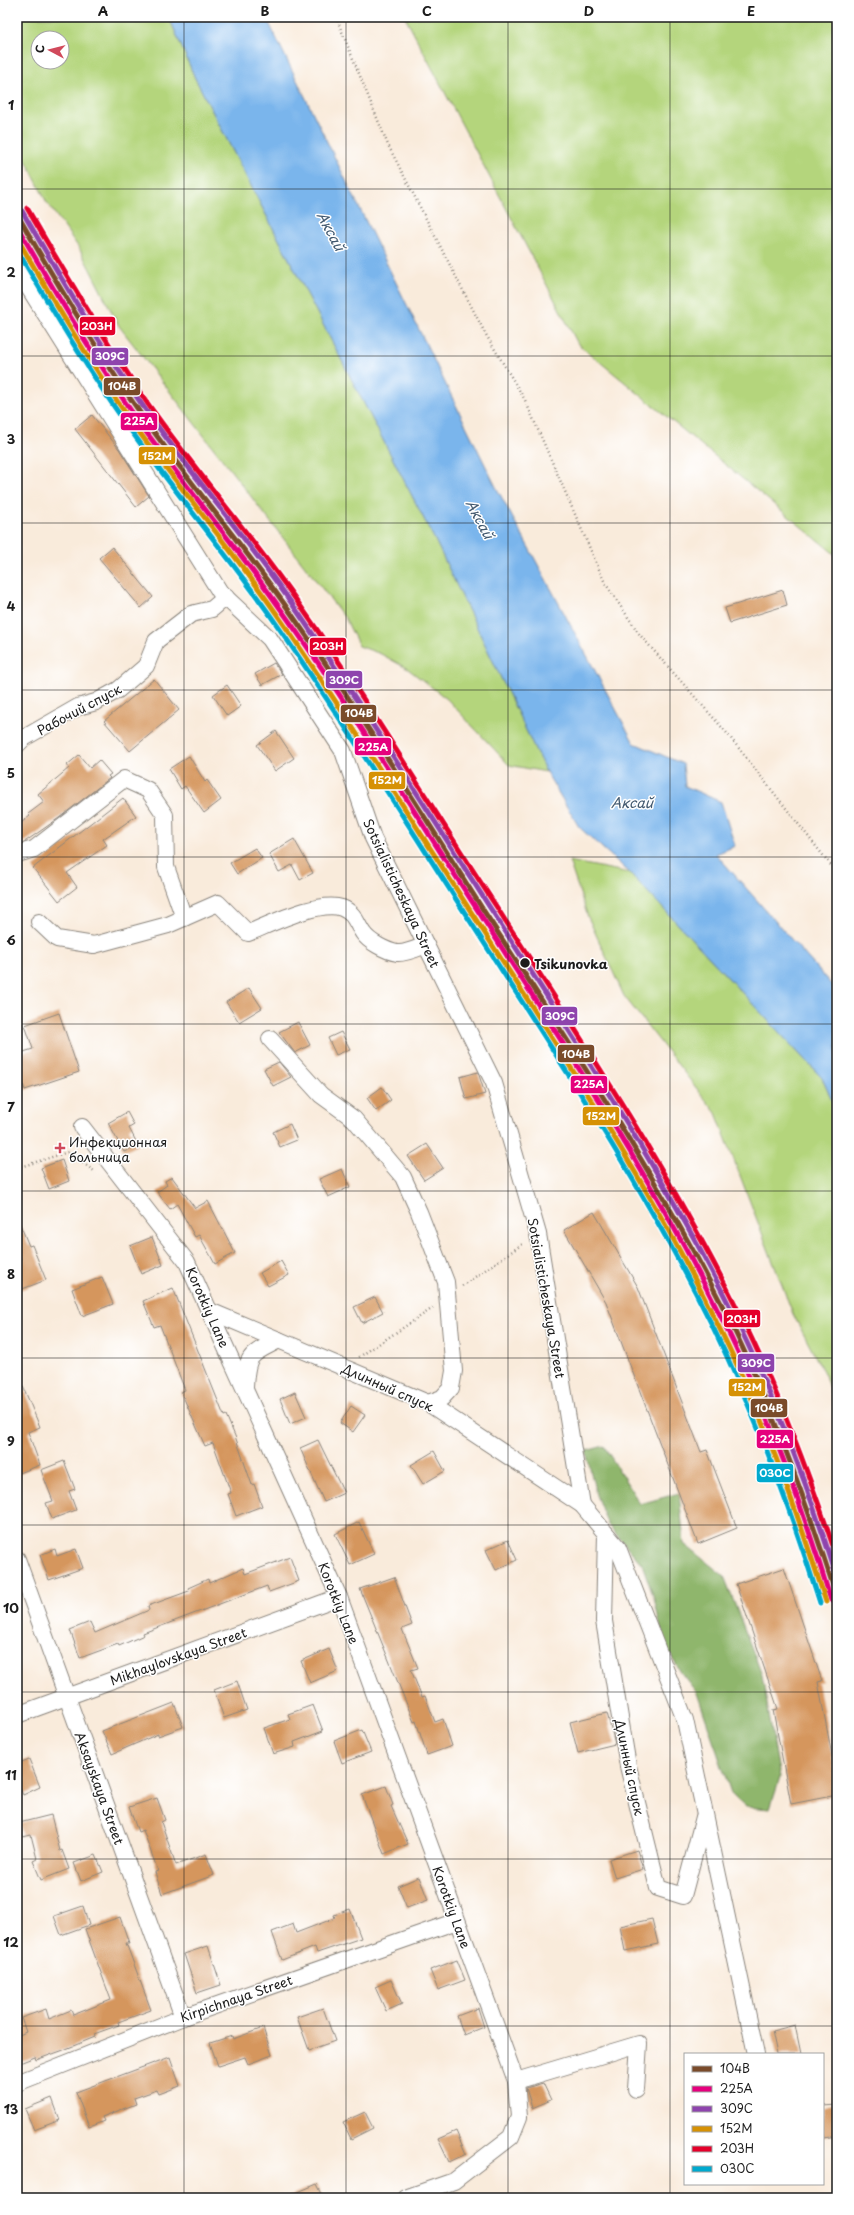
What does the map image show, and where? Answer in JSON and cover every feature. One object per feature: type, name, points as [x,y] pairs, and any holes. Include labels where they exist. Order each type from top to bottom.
[{"type":"street","name":"Sotsialisticheskaya Street","points":[[17,269],[220,592],[270,639],[343,751],[373,838],[494,1083],[538,1234],[582,1505]]},
{"type":"street","name":"Рабочий спуск","points":[[17,745],[24,738],[78,707],[96,702],[118,690],[146,666],[156,641],[191,614],[212,609],[226,597]]},
{"type":"street","points":[[17,854],[34,849],[124,779],[148,790],[165,815],[166,867],[184,918]]},
{"type":"street","points":[[39,922],[57,939],[94,945],[168,925],[218,903],[248,933],[314,908],[341,908],[354,916],[363,933],[369,940],[387,949],[398,953],[426,945]]},
{"type":"street","points":[[270,1039],[321,1095],[354,1119],[403,1177],[419,1212],[446,1282],[454,1371],[451,1388],[442,1398],[428,1403]]},
{"type":"street","name":"Korotkiy Lane","points":[[82,1127],[187,1262],[210,1311],[339,1597],[516,2081],[519,2117],[511,2137],[454,2181],[404,2198]]},
{"type":"street","name":"Длинный спуск","points":[[210,1311],[428,1403],[582,1505],[618,1548],[685,1720],[756,2053]]},
{"type":"street","points":[[245,1389],[246,1365],[252,1354],[279,1340]]},
{"type":"street","name":"Длинный спуск","points":[[606,1534],[604,1621],[628,1766],[658,1888],[683,1896],[705,1814]]},
{"type":"street","name":"Aksayskaya Street","points":[[17,1559],[183,2017]]},
{"type":"street","name":"Mikhaylovskaya Street","points":[[17,1716],[67,1696],[339,1597]]},
{"type":"street","name":"Kirpichnaya Street","points":[[17,2083],[183,2017],[457,1921]]},
{"type":"street","points":[[516,2081],[639,2044],[636,2089]]},
{"type":"path","points":[[336,17],[388,144],[485,333],[525,400],[605,583],[640,635],[726,732],[837,873]]},
{"type":"path","points":[[17,1168],[68,1152],[99,1174]]},
{"type":"green space","points":[[17,17],[169,17],[195,78],[436,542],[546,772],[509,765],[447,699],[408,669],[381,654],[359,646],[345,618],[119,326],[79,248],[46,201],[17,142]]},
{"type":"green space","points":[[405,17],[837,17],[837,556],[578,344]]},
{"type":"green space","points":[[569,861],[630,873],[822,1078],[837,1112],[837,1416],[825,1375],[793,1314],[716,1113],[624,996],[588,917]]},
{"type":"green space","points":[[604,1446],[640,1504],[679,1493],[684,1544],[724,1576],[762,1675],[780,1778],[770,1809],[746,1807],[731,1793],[697,1693],[682,1674],[665,1647],[654,1598],[642,1564],[608,1525],[596,1495],[586,1451]]},
{"type":"water","name":"Аксай","points":[[169,17],[266,17],[495,485],[634,743],[683,764],[685,786],[721,802],[735,846],[716,854],[837,991],[837,1112],[822,1078],[630,873],[579,827],[546,772],[436,542],[195,78]]},
{"type":"building","points":[[92,415],[119,449],[149,496],[136,507],[75,429]]},
{"type":"building","points":[[112,547],[153,597],[141,608],[99,558]]},
{"type":"building","points":[[783,590],[787,605],[730,623],[725,608]]},
{"type":"building","points":[[274,663],[282,674],[262,685],[255,674]]},
{"type":"building","points":[[154,679],[179,710],[130,751],[104,721]]},
{"type":"building","points":[[227,685],[241,706],[227,716],[213,695]]},
{"type":"building","points":[[276,731],[294,758],[275,771],[257,745]]},
{"type":"building","points":[[79,755],[90,768],[99,760],[111,774],[108,776],[110,778],[59,818],[21,843],[17,838],[17,826],[30,816],[28,814],[44,802],[38,794],[69,768],[67,765]]},
{"type":"building","points":[[189,756],[205,782],[207,780],[221,800],[204,813],[185,786],[181,789],[169,769]]},
{"type":"building","points":[[123,798],[136,816],[103,839],[107,845],[67,873],[77,887],[59,901],[33,868]]},
{"type":"building","points":[[294,839],[313,873],[300,880],[292,865],[279,872],[269,854]]},
{"type":"building","points":[[255,848],[262,858],[237,874],[230,863]]},
{"type":"building","points":[[249,988],[262,1008],[239,1022],[226,1002]]},
{"type":"building","points":[[59,1013],[79,1072],[25,1090],[17,1065],[17,1054],[33,1049],[25,1025]]},
{"type":"building","points":[[298,1022],[310,1045],[295,1053],[279,1032]]},
{"type":"building","points":[[341,1032],[350,1049],[336,1055],[328,1038]]},
{"type":"building","points":[[279,1062],[291,1077],[273,1086],[264,1069]]},
{"type":"building","points":[[478,1072],[485,1094],[466,1099],[460,1077]]},
{"type":"building","points":[[382,1087],[391,1100],[376,1111],[367,1098]]},
{"type":"building","points":[[127,1112],[134,1125],[129,1128],[138,1145],[124,1152],[108,1123]]},
{"type":"building","points":[[290,1124],[297,1140],[280,1147],[273,1132]]},
{"type":"building","points":[[427,1144],[443,1168],[424,1180],[408,1156]]},
{"type":"building","points":[[62,1160],[69,1181],[49,1189],[41,1168]]},
{"type":"building","points":[[342,1169],[350,1187],[328,1197],[319,1179]]},
{"type":"building","points":[[172,1177],[195,1208],[208,1201],[235,1253],[215,1264],[199,1235],[195,1237],[177,1204],[170,1209],[157,1192],[167,1185],[165,1181]]},
{"type":"building","points":[[594,1212],[638,1287],[701,1452],[707,1450],[737,1528],[698,1544],[606,1302],[564,1230]]},
{"type":"building","points":[[17,1217],[29,1246],[32,1245],[46,1280],[17,1291],[17,1260],[21,1259],[17,1248]]},
{"type":"building","points":[[152,1237],[163,1265],[141,1274],[130,1246]]},
{"type":"building","points":[[281,1261],[289,1275],[268,1286],[260,1273]]},
{"type":"building","points":[[102,1277],[113,1304],[82,1316],[72,1289]]},
{"type":"building","points":[[173,1288],[224,1416],[226,1415],[235,1436],[252,1485],[254,1484],[262,1506],[236,1516],[228,1494],[231,1493],[213,1443],[205,1446],[181,1392],[185,1390],[160,1325],[154,1327],[143,1301]]},
{"type":"building","points":[[375,1297],[383,1312],[362,1323],[354,1307]]},
{"type":"building","points":[[17,1372],[40,1427],[28,1432],[40,1465],[17,1474]]},
{"type":"building","points":[[295,1392],[306,1417],[290,1424],[280,1399]]},
{"type":"building","points":[[351,1406],[365,1415],[353,1432],[340,1423]]},
{"type":"building","points":[[318,1440],[344,1493],[324,1502],[300,1448]]},
{"type":"building","points":[[434,1451],[445,1471],[423,1484],[411,1465]]},
{"type":"building","points":[[64,1461],[75,1489],[69,1491],[76,1510],[52,1519],[46,1503],[53,1501],[41,1470]]},
{"type":"building","points":[[359,1522],[374,1554],[350,1565],[335,1534]]},
{"type":"building","points":[[508,1540],[517,1560],[496,1570],[486,1550]]},
{"type":"building","points":[[55,1549],[57,1556],[76,1549],[83,1568],[49,1580],[40,1555]]},
{"type":"building","points":[[290,1557],[299,1581],[269,1592],[267,1586],[143,1633],[144,1635],[119,1646],[118,1644],[80,1658],[70,1630],[90,1622],[95,1633],[149,1610],[148,1606],[189,1591],[188,1588],[208,1579],[209,1583],[243,1568],[245,1574]]},
{"type":"building","points":[[784,1568],[822,1681],[818,1682],[837,1782],[837,1795],[791,1804],[773,1710],[778,1709],[736,1584]]},
{"type":"building","points":[[394,1577],[412,1625],[402,1629],[418,1668],[411,1670],[422,1697],[425,1696],[435,1722],[443,1719],[452,1746],[427,1755],[416,1721],[414,1722],[360,1589]]},
{"type":"building","points":[[329,1649],[338,1671],[310,1683],[301,1661]]},
{"type":"building","points":[[237,1681],[247,1710],[224,1718],[214,1690]]},
{"type":"building","points":[[174,1703],[183,1727],[158,1736],[158,1734],[112,1754],[102,1731]]},
{"type":"building","points":[[313,1705],[323,1731],[294,1742],[295,1747],[273,1754],[264,1728],[290,1719],[288,1714]]},
{"type":"building","points":[[607,1713],[615,1744],[578,1753],[570,1722]]},
{"type":"building","points":[[362,1730],[371,1752],[342,1763],[334,1741]]},
{"type":"building","points":[[29,1759],[40,1787],[23,1795],[17,1781],[17,1764]]},
{"type":"building","points":[[386,1786],[393,1805],[391,1806],[408,1844],[384,1854],[362,1795]]},
{"type":"building","points":[[157,1798],[165,1820],[161,1822],[176,1865],[206,1854],[214,1875],[162,1894],[155,1872],[158,1871],[143,1830],[138,1832],[129,1807]]},
{"type":"building","points":[[51,1815],[60,1851],[62,1850],[69,1869],[41,1880],[33,1861],[37,1859],[31,1835],[23,1837],[19,1823]]},
{"type":"building","points":[[637,1850],[643,1869],[615,1878],[609,1859]]},
{"type":"building","points":[[96,1855],[103,1872],[81,1881],[74,1863]]},
{"type":"building","points":[[419,1877],[428,1900],[407,1908],[398,1886]]},
{"type":"building","points":[[83,1906],[89,1925],[61,1935],[54,1916]]},
{"type":"building","points":[[350,1909],[361,1938],[317,1953],[315,1947],[282,1960],[272,1932],[293,1924],[296,1933],[335,1918],[334,1915]]},
{"type":"building","points":[[120,1917],[129,1943],[126,1943],[151,2010],[118,2022],[119,2025],[94,2034],[95,2037],[61,2051],[36,2060],[35,2057],[17,2064],[17,2036],[26,2032],[21,2018],[46,2009],[49,2019],[71,2010],[73,2015],[111,2000],[85,1929]]},
{"type":"building","points":[[652,1919],[658,1944],[625,1951],[620,1926]]},
{"type":"building","points":[[208,1946],[221,1985],[197,1993],[184,1954]]},
{"type":"building","points":[[457,1960],[465,1980],[438,1990],[430,1970]]},
{"type":"building","points":[[391,1980],[402,2004],[386,2011],[375,1987]]},
{"type":"building","points":[[323,2008],[335,2041],[309,2050],[297,2017]]},
{"type":"building","points":[[478,2008],[484,2027],[464,2035],[457,2016]]},
{"type":"building","points":[[795,2025],[801,2053],[777,2053],[772,2031]]},
{"type":"building","points":[[263,2028],[272,2055],[248,2064],[245,2057],[218,2066],[210,2043],[232,2036],[233,2039]]},
{"type":"building","points":[[170,2057],[180,2086],[159,2094],[157,2090],[134,2098],[136,2104],[102,2117],[104,2121],[89,2127],[76,2092]]},
{"type":"building","points":[[543,2083],[551,2100],[532,2108],[526,2088]]},
{"type":"building","points":[[52,2098],[60,2120],[34,2130],[25,2109]]},
{"type":"building","points":[[837,2105],[837,2135],[824,2137],[824,2106]]},
{"type":"building","points":[[365,2112],[373,2128],[351,2139],[343,2122]]},
{"type":"building","points":[[456,2131],[466,2154],[449,2162],[438,2139]]},
{"type":"building","points":[[317,2184],[324,2198],[284,2198]]},
{"type":"transit line","name":"203Н","points":[[27,208],[101,332],[148,404],[292,594],[345,671],[622,1104],[682,1205],[752,1338],[792,1431],[837,1558]]},
{"type":"transit line","name":"309С","points":[[22,211],[81,311],[128,385],[272,576],[343,679],[619,1110],[705,1258],[747,1342],[776,1408],[802,1475],[837,1578]]},
{"type":"transit line","name":"104В","points":[[17,214],[77,316],[124,390],[283,602],[334,677],[578,1056],[669,1207],[725,1311],[758,1381],[787,1452],[837,1598]]},
{"type":"transit line","name":"225А","points":[[17,226],[74,323],[136,418],[260,581],[330,680],[543,1012],[636,1162],[693,1263],[737,1349],[753,1384],[782,1455],[831,1600]]},
{"type":"transit line","name":"152М","points":[[17,238],[72,331],[131,421],[258,588],[328,689],[571,1067],[632,1166],[689,1267],[732,1353],[776,1458],[826,1602]]},
{"type":"transit line","name":"030C","points":[[17,250],[70,339],[112,404],[162,473],[253,591],[322,691],[565,1069],[627,1169],[684,1271],[727,1357],[771,1461],[820,1603]]},
{"type":"place","name":"Tsikunovka","points":[[525,963]]},
{"type":"place","name":"Инфекционная больница","points":[[60,1148]]}]
